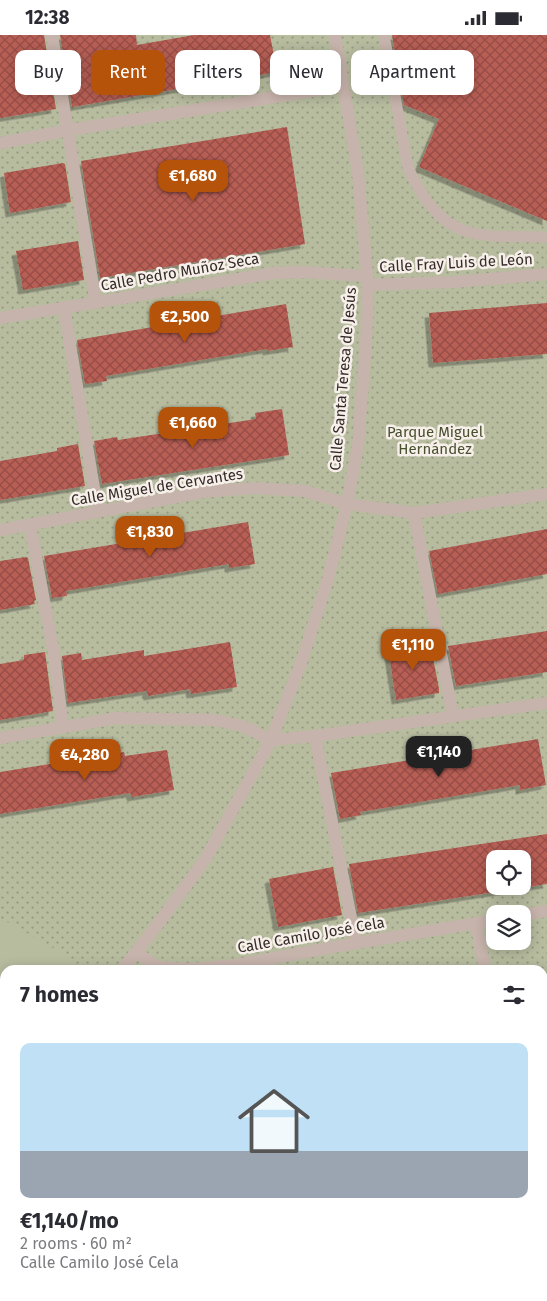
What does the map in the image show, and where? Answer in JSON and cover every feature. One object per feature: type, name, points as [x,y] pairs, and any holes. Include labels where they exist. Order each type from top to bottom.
[{"type":"street","points":[[52,35],[96,303]]},
{"type":"street","name":"Calle Santa Teresa de Jesús","points":[[126,965],[206,858],[271,739],[307,645],[328,579],[347,503],[358,446],[366,343],[367,280],[358,172],[335,35]]},
{"type":"street","points":[[0,143],[344,85]]},
{"type":"street","name":"Calle Pedro Muñoz Seca","points":[[0,318],[274,273],[302,272],[367,280]]},
{"type":"street","name":"Calle Fray Luis de León","points":[[367,280],[454,281],[547,274]]},
{"type":"street","points":[[64,308],[98,512]]},
{"type":"street","name":"Calle Miguel de Cervantes","points":[[0,530],[203,493],[254,487],[305,491],[347,503]]},
{"type":"street","points":[[347,503],[414,513],[547,494]]},
{"type":"street","points":[[414,513],[453,716]]},
{"type":"street","points":[[30,525],[54,655],[63,727]]},
{"type":"street","points":[[0,738],[118,718],[215,720],[243,726],[271,739],[314,736],[547,703]]},
{"type":"street","points":[[314,736],[356,943]]},
{"type":"street","points":[[531,914],[547,911]]},
{"type":"street","name":"Calle Camilo José Cela","points":[[251,965],[356,943],[486,921]]},
{"type":"street","points":[[476,923],[484,965]]},
{"type":"street","name":"Calle Camilo José Cela","points":[[136,952],[154,965]]},
{"type":"lane","points":[[384,35],[408,168],[416,185],[432,207],[444,220],[467,233],[484,236],[547,237]]},
{"type":"green space","name":"Parque Miguel Hernández","points":[[0,35],[547,35],[547,965],[0,965]]},
{"type":"green space","points":[[0,918],[76,961],[74,965],[0,965]]},
{"type":"building","points":[[0,35],[44,35],[46,50],[15,50],[15,95],[54,95],[56,109],[0,118]]},
{"type":"building","points":[[60,35],[136,35],[137,45],[194,35],[270,35],[273,50],[270,50],[270,73],[260,75],[260,50],[175,50],[175,89],[165,91],[165,50],[91,50],[91,95],[142,95],[72,107],[70,95],[81,95],[81,50],[62,50]]},
{"type":"building","points":[[392,35],[547,35],[547,221],[419,167],[439,119],[404,105],[402,95],[474,95],[474,50],[395,50]]},
{"type":"building","points":[[287,127],[305,244],[100,278],[81,161]]},
{"type":"building","points":[[65,164],[71,202],[10,213],[4,173]]},
{"type":"building","points":[[78,241],[84,280],[23,290],[16,251]]},
{"type":"building","points":[[547,303],[547,354],[433,363],[429,313]]},
{"type":"building","points":[[286,304],[293,347],[267,351],[267,349],[106,376],[107,381],[85,384],[77,340]]},
{"type":"building","points":[[282,409],[289,455],[102,484],[94,441],[117,437],[118,440],[256,419],[255,413]]},
{"type":"building","points":[[78,444],[85,486],[0,500],[0,461],[57,451],[57,448]]},
{"type":"building","points":[[248,522],[255,564],[229,568],[229,564],[66,591],[67,596],[52,598],[44,556]]},
{"type":"building","points":[[547,529],[547,574],[438,594],[429,551]]},
{"type":"building","points":[[28,558],[36,600],[34,601],[35,604],[0,610],[0,561]]},
{"type":"building","points":[[547,631],[547,672],[456,686],[448,646]]},
{"type":"building","points":[[230,642],[237,687],[191,694],[190,689],[148,696],[147,691],[68,703],[62,656],[81,653],[82,660],[144,650],[144,656]]},
{"type":"building","points":[[430,642],[439,693],[396,700],[388,648]]},
{"type":"building","points":[[45,652],[53,711],[0,720],[0,664],[24,660],[24,655]]},
{"type":"building","points":[[538,739],[546,785],[520,790],[520,785],[360,812],[361,815],[340,819],[331,773]]},
{"type":"building","points":[[167,750],[174,790],[132,797],[130,793],[0,814],[0,772],[124,752],[125,756]]},
{"type":"building","points":[[547,834],[547,884],[531,886],[531,850],[486,850],[486,893],[358,913],[349,864]]},
{"type":"building","points":[[333,867],[342,915],[278,927],[269,879]]}]
